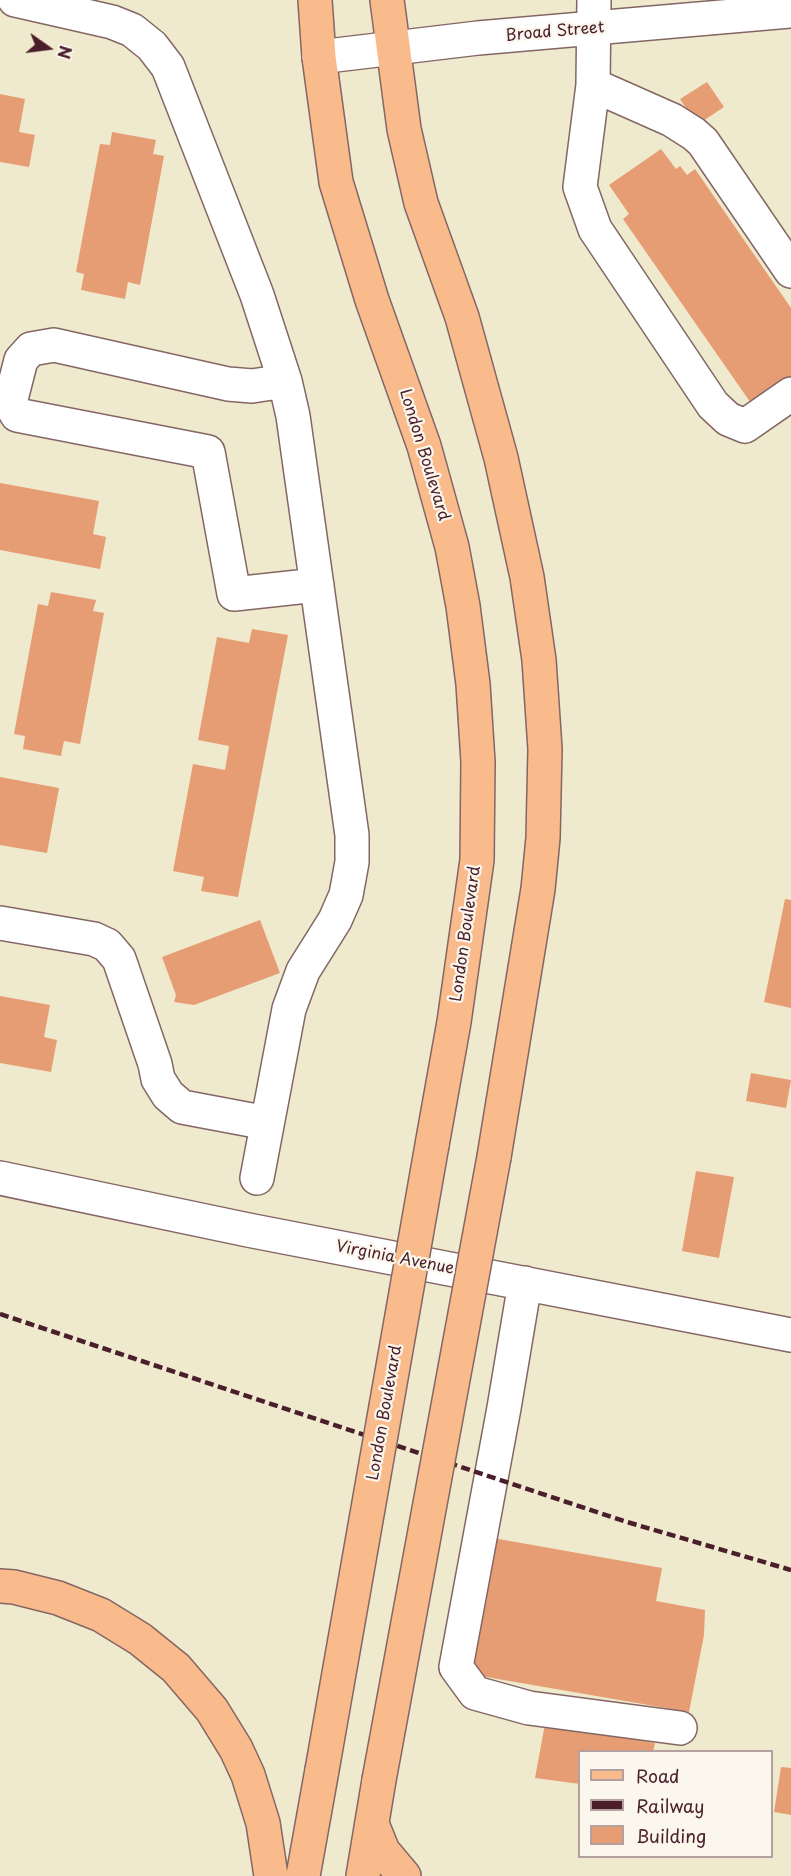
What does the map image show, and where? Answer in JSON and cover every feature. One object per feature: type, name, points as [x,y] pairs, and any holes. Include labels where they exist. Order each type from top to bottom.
[{"type":"main road","name":"London Boulevard","points":[[303,1876],[454,1022],[477,860],[478,762],[473,684],[464,606],[452,547],[424,446],[372,300],[336,182],[319,57],[315,0]]},
{"type":"main road","points":[[363,1876],[515,1040],[538,888],[545,749],[539,660],[527,577],[501,458],[462,317],[421,203],[404,129],[387,0]]},
{"type":"main road","points":[[0,1586],[14,1587],[58,1598],[101,1615],[140,1639],[176,1668],[212,1710],[236,1749],[248,1775],[263,1823],[271,1876]]},
{"type":"main road","points":[[372,1824],[383,1851],[404,1876]]},
{"type":"street","points":[[15,0],[112,22],[132,30],[152,46],[168,67],[257,295],[285,381],[293,416],[352,835],[352,862],[346,895],[339,912],[303,971],[289,1009],[257,1179]]},
{"type":"street","name":"Broad Street","points":[[319,57],[392,48],[594,14],[791,11]]},
{"type":"street","points":[[594,14],[593,85],[581,163],[580,186],[595,229],[713,405],[729,419],[745,426],[791,394]]},
{"type":"street","points":[[593,85],[672,120],[703,142],[791,271]]},
{"type":"street","points":[[285,381],[252,386],[228,384],[54,345],[31,349],[21,360],[10,404],[17,415],[208,452],[234,594],[317,585]]},
{"type":"street","points":[[0,923],[94,939],[107,945],[119,959],[158,1079],[168,1095],[182,1107],[267,1123]]},
{"type":"street","name":"Virginia Avenue","points":[[0,1178],[248,1230],[791,1335]]},
{"type":"street","points":[[525,1283],[456,1666],[475,1693],[529,1708],[680,1728]]},
{"type":"building","points":[[707,82],[724,107],[697,125],[680,99]]},
{"type":"building","points":[[0,94],[25,99],[19,132],[35,135],[29,167],[0,162]]},
{"type":"building","points":[[112,132],[156,140],[153,154],[164,156],[140,285],[128,282],[125,299],[81,290],[84,274],[76,272],[100,144],[110,145]]},
{"type":"building","points":[[661,149],[676,169],[680,166],[687,175],[695,169],[791,308],[791,384],[755,409],[623,219],[629,214],[609,185]]},
{"type":"building","points":[[0,483],[99,501],[93,534],[106,537],[100,569],[0,550]]},
{"type":"building","points":[[51,592],[96,600],[93,611],[104,613],[80,744],[64,741],[61,756],[23,749],[25,736],[14,734],[38,604],[48,606]]},
{"type":"building","points":[[252,629],[288,635],[238,897],[201,891],[204,877],[173,871],[193,764],[225,770],[229,746],[198,740],[217,637],[249,643]]},
{"type":"building","points":[[0,777],[59,788],[47,853],[0,845]]},
{"type":"building","points":[[785,899],[791,900],[791,1008],[764,1002]]},
{"type":"building","points":[[260,920],[280,973],[194,1005],[174,1002],[176,995],[162,957]]},
{"type":"building","points":[[0,996],[50,1005],[44,1037],[57,1040],[51,1072],[0,1063]]},
{"type":"building","points":[[751,1073],[791,1080],[786,1108],[746,1101]]},
{"type":"building","points":[[696,1171],[734,1177],[719,1258],[682,1251]]},
{"type":"building","points":[[493,1538],[662,1568],[656,1601],[705,1610],[704,1635],[689,1712],[469,1674]]},
{"type":"building","points":[[545,1724],[655,1743],[653,1750],[578,1750],[578,1784],[535,1778]]},
{"type":"building","points":[[781,1767],[791,1768],[791,1815],[774,1812]]},
{"type":"railway","points":[[0,1314],[627,1522],[791,1570]]}]
